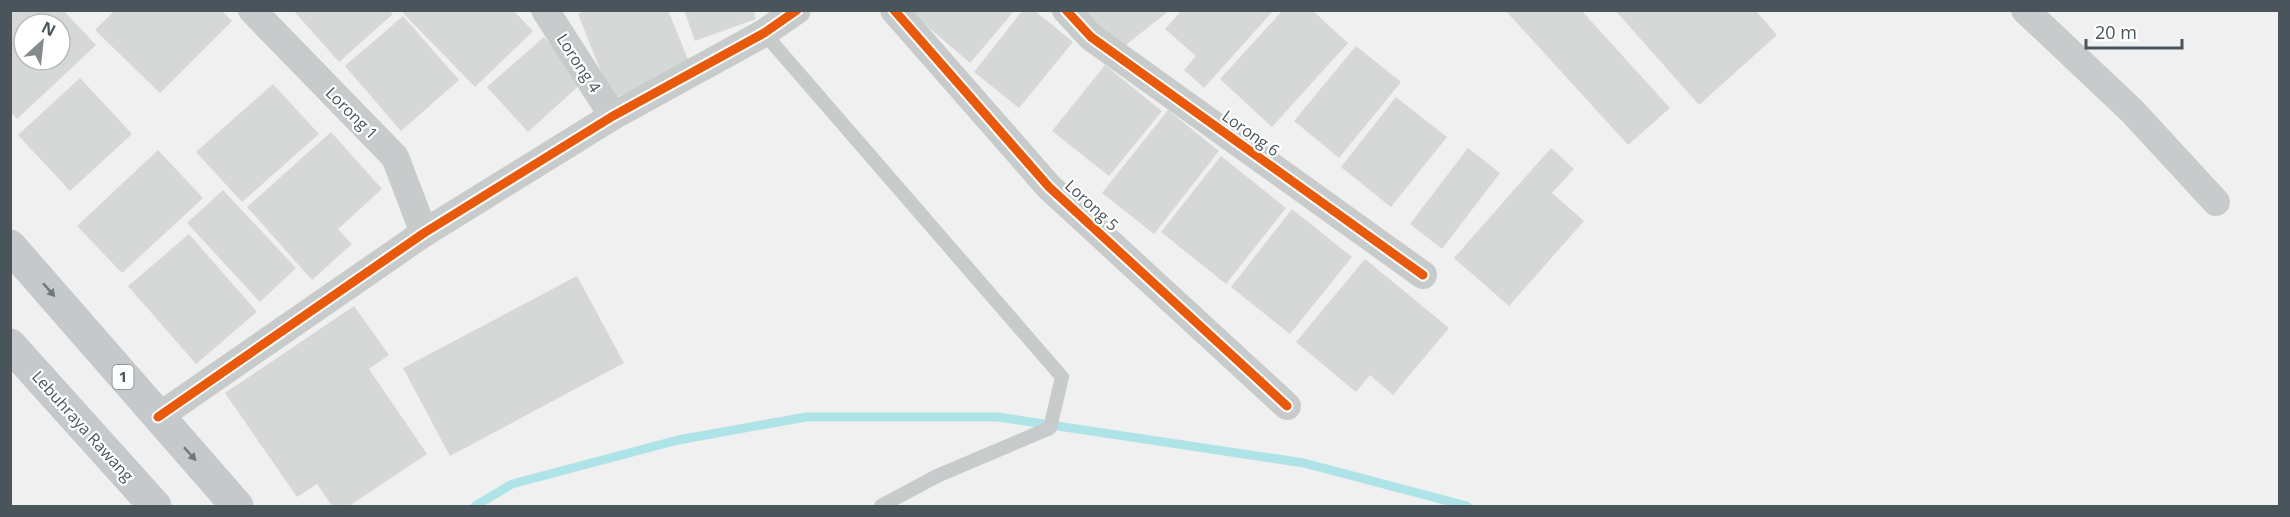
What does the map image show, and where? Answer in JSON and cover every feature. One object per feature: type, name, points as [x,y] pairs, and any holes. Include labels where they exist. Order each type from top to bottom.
[{"type":"main road","name":"1","points":[[10,246],[237,507]]},
{"type":"main road","name":"Lebuhraya Rawang","points":[[10,345],[154,507]]},
{"type":"street","name":"Lorong 1","points":[[252,10],[395,157],[424,233]]},
{"type":"street","name":"Lorong 4","points":[[545,10],[613,116]]},
{"type":"street","name":"Lorong 5","points":[[894,10],[1049,187],[1287,406]]},
{"type":"street","name":"Lorong 6","points":[[1066,10],[1091,37],[1423,275]]},
{"type":"street","points":[[2025,10],[2132,111],[2216,202]]},
{"type":"street","points":[[158,417],[424,233],[613,116],[764,33],[794,11]]},
{"type":"lane","points":[[764,33],[1062,377],[1050,429],[937,476],[881,507]]},
{"type":"building","points":[[12,10],[63,10],[65,12],[12,12],[12,72],[67,72],[17,119],[10,111],[10,12]]},
{"type":"building","points":[[115,10],[221,10],[232,21],[160,93],[95,30]]},
{"type":"building","points":[[293,10],[389,10],[393,14],[339,62]]},
{"type":"building","points":[[406,10],[513,10],[533,31],[475,87],[403,13]]},
{"type":"building","points":[[587,10],[668,10],[691,67],[612,99],[578,14]]},
{"type":"building","points":[[684,10],[753,10],[756,19],[695,41]]},
{"type":"building","points":[[916,10],[1015,10],[970,63],[913,14]]},
{"type":"building","points":[[1023,10],[1034,10],[1073,42],[1019,108],[974,72]]},
{"type":"building","points":[[1090,10],[1170,10],[1122,48],[1083,16]]},
{"type":"building","points":[[1182,10],[1274,10],[1204,88],[1184,70],[1196,56],[1165,29]]},
{"type":"building","points":[[1283,10],[1312,10],[1348,43],[1272,127],[1220,79]]},
{"type":"building","points":[[1505,10],[1581,10],[1670,108],[1628,145]]},
{"type":"building","points":[[1615,10],[1755,10],[1777,35],[1699,105]]},
{"type":"building","points":[[403,16],[459,80],[401,131],[345,66]]},
{"type":"building","points":[[72,20],[96,45],[72,67]]},
{"type":"building","points":[[544,37],[584,81],[528,132],[487,87]]},
{"type":"building","points":[[1356,46],[1401,82],[1339,158],[1294,121]]},
{"type":"building","points":[[1105,65],[1162,111],[1109,176],[1052,131]]},
{"type":"building","points":[[80,78],[132,134],[70,191],[18,135]]},
{"type":"building","points":[[273,84],[319,134],[242,202],[196,152]]},
{"type":"building","points":[[1396,97],[1447,137],[1391,207],[1341,167]]},
{"type":"building","points":[[1168,110],[1219,151],[1154,234],[1102,193]]},
{"type":"building","points":[[331,132],[382,189],[338,229],[352,244],[312,280],[247,207]]},
{"type":"building","points":[[1468,148],[1500,173],[1442,249],[1410,224]]},
{"type":"building","points":[[1551,148],[1574,169],[1552,193],[1584,221],[1509,306],[1454,258]]},
{"type":"building","points":[[158,150],[203,198],[122,273],[77,226]]},
{"type":"building","points":[[1221,156],[1286,208],[1226,284],[1161,232]]},
{"type":"building","points":[[223,190],[296,268],[260,302],[187,223]]},
{"type":"building","points":[[1292,209],[1352,257],[1290,334],[1231,287]]},
{"type":"building","points":[[189,234],[257,312],[196,364],[128,286]]},
{"type":"building","points":[[1365,259],[1449,328],[1393,395],[1370,375],[1356,392],[1296,342]]},
{"type":"building","points":[[577,276],[624,363],[450,456],[403,368]]},
{"type":"building","points":[[354,306],[389,355],[369,369],[427,454],[349,506],[332,506],[317,484],[297,497],[225,393]]},
{"type":"waterway","points":[[475,506],[512,484],[678,440],[806,417],[998,417],[1304,463],[1467,506]]},
{"type":"cycle path","points":[[158,417],[424,233],[613,116],[764,33],[797,10]]},
{"type":"cycle path","points":[[894,10],[1049,187],[1287,406]]},
{"type":"cycle path","points":[[1066,10],[1091,37],[1423,275]]}]
